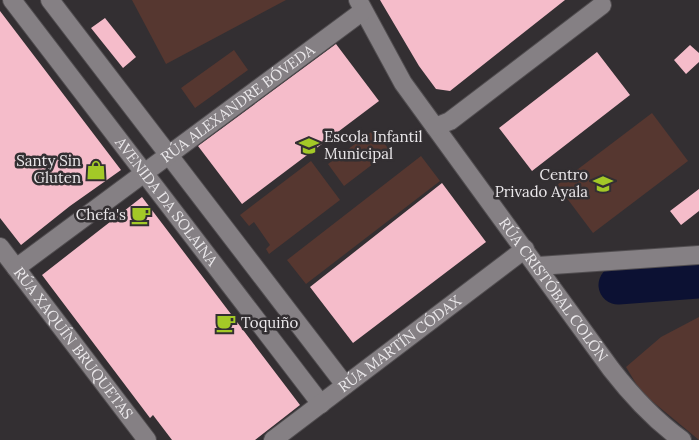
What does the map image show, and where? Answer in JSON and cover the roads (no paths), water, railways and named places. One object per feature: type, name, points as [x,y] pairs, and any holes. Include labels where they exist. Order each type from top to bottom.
[{"type":"street","name":"AVENIDA DA SOLAINA","points":[[12,0],[321,404]]},
{"type":"street","name":"AVENIDA DA SOLAINA","points":[[50,0],[345,385]]},
{"type":"street","points":[[435,127],[450,121],[602,5]]},
{"type":"street","name":"RÚA ALEXANDRE BÓVEDA","points":[[16,268],[169,155],[361,6]]},
{"type":"street","name":"RÚA CRISTÓBAL COLÓN","points":[[361,6],[403,83],[625,387],[655,418],[682,440]]},
{"type":"street","name":"RÚA XAQUÍN BRUQUETAS","points":[[0,247],[147,440]]},
{"type":"street","name":"RÚA MARTÍN CÓDAX","points":[[273,440],[525,249]]},
{"type":"street","points":[[538,266],[699,255]]},
{"type":"waterway","points":[[618,285],[699,279]]},
{"type":"place","name":"Escola Infantil Municipal","points":[[309,146]]},
{"type":"place","name":"Santy Sin Gluten","points":[[96,170]]},
{"type":"place","name":"Centro Privado Ayala","points":[[603,184]]},
{"type":"place","name":"Chefa's","points":[[141,215]]},
{"type":"place","name":"Toquiño","points":[[226,323]]}]
